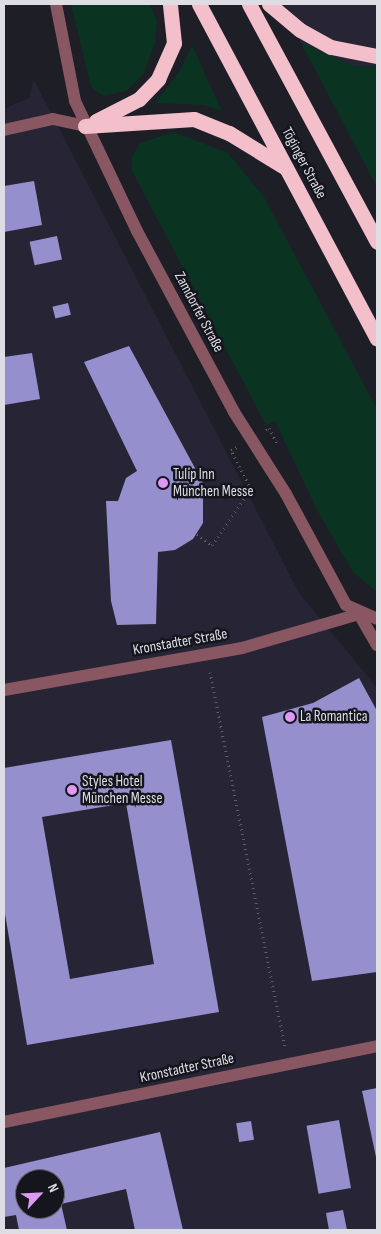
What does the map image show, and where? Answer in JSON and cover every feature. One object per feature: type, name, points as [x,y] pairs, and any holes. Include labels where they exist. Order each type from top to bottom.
[{"type":"highway","points":[[85,126],[139,99],[158,79],[174,43],[170,4]]},
{"type":"highway","name":"Töginger Straße","points":[[199,4],[377,339]]},
{"type":"highway","name":"Töginger Straße","points":[[248,4],[377,242]]},
{"type":"highway","points":[[270,4],[300,30],[332,47],[377,56]]},
{"type":"highway","points":[[85,126],[194,120],[229,133],[287,169]]},
{"type":"street","name":"Zamdorfer Straße","points":[[56,4],[69,77],[85,126],[250,439],[286,494],[346,605],[359,614]]},
{"type":"street","points":[[4,130],[53,120],[85,126]]},
{"type":"street","points":[[359,614],[377,619]]},
{"type":"street","points":[[359,614],[377,645]]},
{"type":"street","name":"Kronstadter Straße","points":[[4,690],[207,655],[308,632],[359,614]]},
{"type":"street","name":"Kronstadter Straße","points":[[4,1122],[377,1046]]},
{"type":"path","points":[[197,534],[212,545],[250,489],[231,450],[250,439]]},
{"type":"path","points":[[207,655],[288,1064]]},
{"type":"shaded area","points":[[280,4],[377,4],[377,67],[354,66],[301,43]]},
{"type":"shaded area","points":[[34,80],[299,593],[377,688],[377,1230],[4,1230],[4,109],[29,98]]},
{"type":"green space","points":[[71,4],[150,4],[157,21],[155,42],[144,74],[126,91],[103,96],[91,87]]},
{"type":"green space","points":[[301,43],[354,66],[377,67],[377,187]]},
{"type":"green space","points":[[192,45],[222,111],[204,105],[155,103],[180,71]]},
{"type":"green space","points":[[174,132],[228,153],[264,197],[377,409],[377,592],[353,572],[317,510],[275,421],[266,425],[132,171],[132,157],[140,143]]},
{"type":"building","points":[[34,181],[42,225],[4,232],[4,186]]},
{"type":"building","points":[[57,236],[62,259],[35,265],[30,242]]},
{"type":"building","points":[[68,303],[71,315],[55,319],[52,307]]},
{"type":"building","name":"Tulip Inn München Messe","points":[[129,346],[209,494],[203,497],[203,523],[193,539],[175,550],[158,552],[156,624],[117,625],[111,601],[106,501],[118,501],[126,478],[137,471],[84,362]]},
{"type":"building","points":[[32,353],[40,399],[4,405],[4,357]]},
{"type":"building","points":[[359,678],[377,711],[377,972],[312,981],[262,717],[313,703]]},
{"type":"building","points":[[171,740],[219,1012],[27,1045],[4,908],[4,768]],"holes":[[[126,803],[154,964],[70,979],[42,817]]]},
{"type":"building","points":[[377,1088],[377,1157],[376,1157],[362,1091]]},
{"type":"building","points":[[339,1120],[351,1188],[318,1194],[307,1126]]},
{"type":"building","points":[[251,1121],[254,1140],[239,1142],[236,1123]]},
{"type":"building","points":[[160,1132],[183,1230],[135,1230],[126,1189],[65,1203],[65,1169],[15,1169],[15,1215],[4,1217],[4,1168]]},
{"type":"building","points":[[343,1210],[347,1230],[329,1230],[326,1213]]},
{"type":"building","points":[[17,1219],[64,1219],[67,1230],[19,1230]]},
{"type":"place","name":"Tulip Inn München Messe","points":[[163,483]]},
{"type":"place","name":"La Romantica","points":[[290,717]]},
{"type":"place","name":"Styles Hotel München Messe","points":[[72,790]]}]
